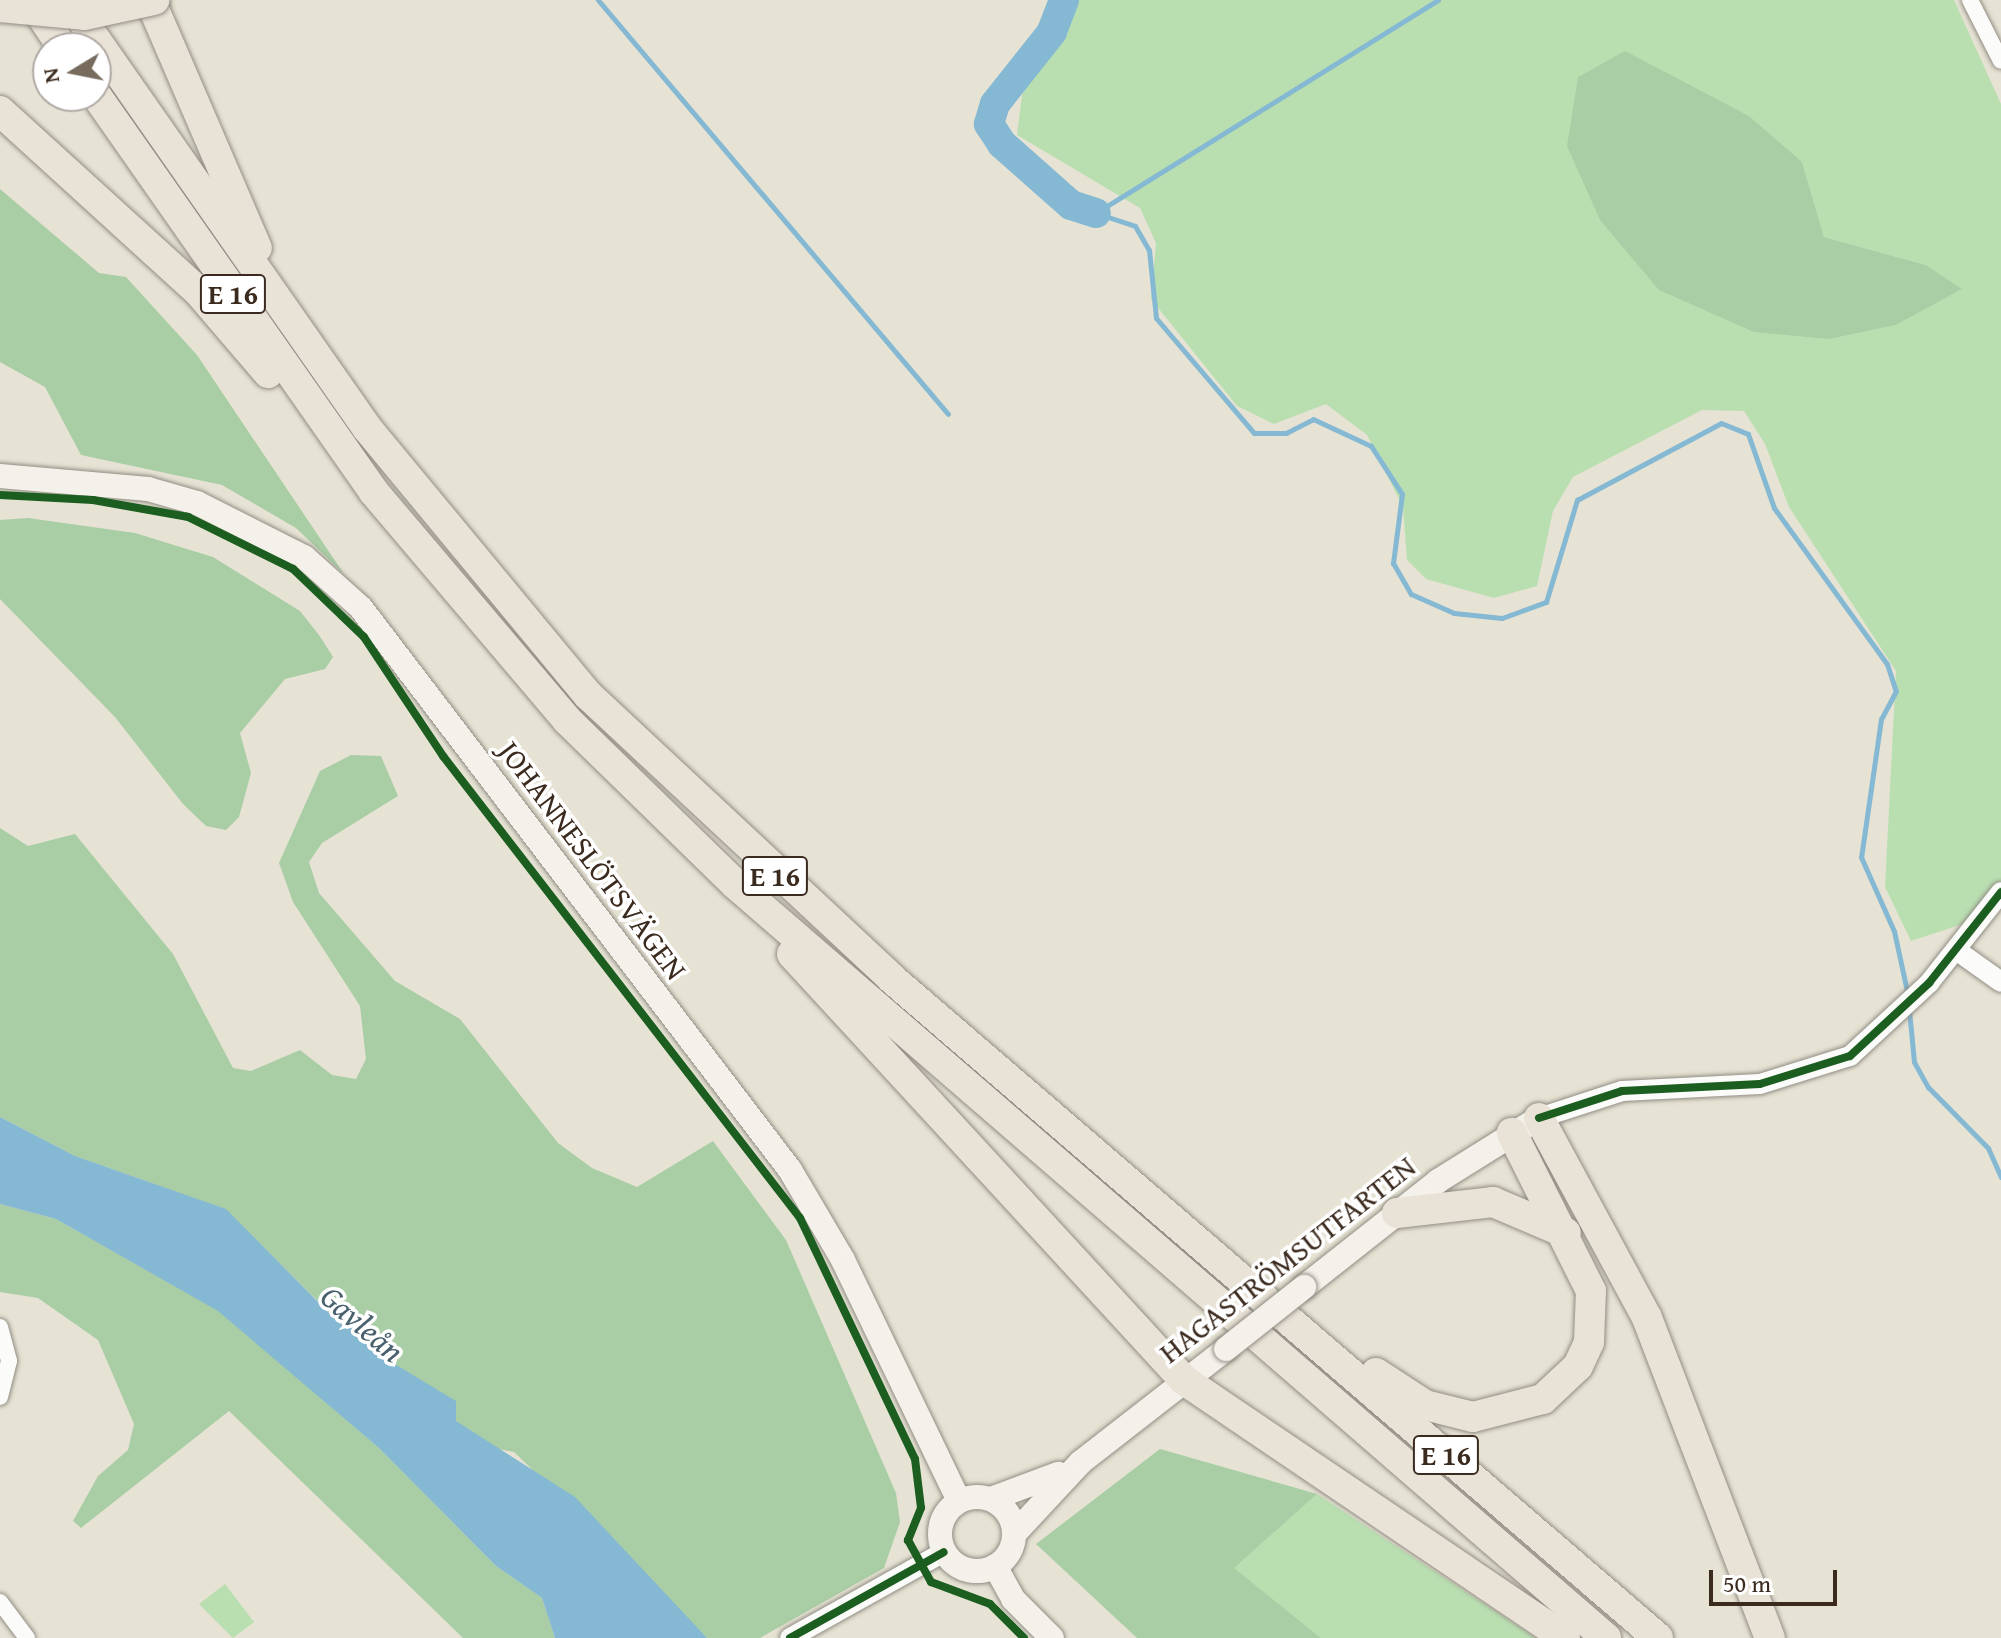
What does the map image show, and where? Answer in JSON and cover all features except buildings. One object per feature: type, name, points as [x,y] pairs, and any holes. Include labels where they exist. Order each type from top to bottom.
[{"type":"highway","points":[[31,0],[52,32]]},
{"type":"highway","name":"E 16","points":[[68,0],[289,319],[464,554],[665,773],[1658,1638]]},
{"type":"highway","points":[[0,7],[84,15],[152,0],[289,319]]},
{"type":"highway","points":[[0,111],[198,291],[373,491]]},
{"type":"highway","name":"E 16","points":[[108,112],[373,491],[567,720],[735,884],[1606,1638]]},
{"type":"highway","points":[[735,884],[830,1000],[1184,1380],[1565,1638]]},
{"type":"highway","points":[[1539,1118],[1647,1318],[1770,1638]]},
{"type":"highway","points":[[1235,1271],[1425,1405],[1498,1416],[1543,1399],[1578,1366],[1589,1342],[1591,1291],[1566,1233],[1512,1133]]},
{"type":"highway","points":[[1397,1213],[1493,1202],[1566,1233]]},
{"type":"main road","name":"JOHANNESLÖTSVÄGEN","points":[[0,476],[148,489],[197,503],[304,557],[361,608],[790,1170],[843,1260],[959,1501]]},
{"type":"main road","name":"HAGASTRÖMSUTFARTEN","points":[[995,1566],[1014,1534],[1081,1462],[1397,1213],[1512,1133],[1539,1118]]},
{"type":"main road","name":"HAGASTRÖMSUTFARTEN","points":[[959,1501],[991,1499],[1081,1462]]},
{"type":"main road","points":[[991,1499],[1007,1513],[1014,1534]]},
{"type":"main road","points":[[959,1501],[943,1518],[944,1552],[961,1568],[995,1566],[1013,1599],[1052,1638]]},
{"type":"street","points":[[1970,0],[2001,61]]},
{"type":"street","points":[[1539,1118],[1622,1091],[1760,1084],[1850,1056],[1929,983],[2001,892]]},
{"type":"street","points":[[1956,950],[2001,982]]},
{"type":"street","points":[[0,1327],[9,1361],[0,1397]]},
{"type":"street","points":[[790,1638],[944,1552]]},
{"type":"street","points":[[0,1602],[27,1638]]},
{"type":"green space","points":[[1068,0],[1954,0],[2001,104],[2001,889],[1972,921],[1911,941],[1885,887],[1896,671],[1789,507],[1765,444],[1744,411],[1702,410],[1573,477],[1553,511],[1537,586],[1494,598],[1426,579],[1407,560],[1403,507],[1367,435],[1326,404],[1274,424],[1237,406],[1151,299],[1156,243],[1140,208],[1017,135],[1022,95]],"holes":[[[1625,51],[1802,162],[1824,237],[1926,265],[1961,289],[1896,325],[1830,339]]]},
{"type":"green space","points":[[1625,51],[1749,116],[1802,162],[1824,237],[1926,265],[1962,289],[1896,325],[1830,339],[1754,332],[1659,290],[1600,220],[1567,146],[1578,77]]},
{"type":"green space","points":[[0,189],[99,273],[126,277],[197,355],[344,574],[296,528],[222,485],[81,455],[45,387],[0,362]]},
{"type":"green space","points":[[28,518],[135,533],[213,557],[300,611],[333,657],[325,669],[285,679],[240,733],[251,773],[239,817],[226,830],[206,826],[183,804],[115,717],[0,599],[0,520]]},
{"type":"green space","points":[[351,755],[381,756],[398,796],[322,843],[309,862],[319,893],[395,981],[460,1019],[558,1143],[592,1168],[637,1187],[713,1141],[786,1240],[896,1493],[900,1522],[884,1568],[760,1638],[707,1638],[514,1452],[489,1447],[456,1421],[393,1362],[387,1340],[340,1323],[225,1209],[75,1156],[0,1117],[0,828],[28,846],[75,834],[173,954],[233,1068],[251,1071],[300,1050],[332,1075],[356,1079],[366,1059],[360,1006],[293,902],[279,863],[320,771]]},
{"type":"green space","points":[[0,1204],[56,1219],[219,1311],[379,1448],[496,1566],[542,1598],[555,1638],[463,1638],[229,1411],[81,1528],[73,1521],[98,1476],[128,1450],[134,1424],[98,1340],[38,1298],[0,1292]]},
{"type":"green space","points":[[1160,1449],[1317,1494],[1234,1568],[1321,1638],[1137,1638],[1036,1544]]},
{"type":"green space","points":[[1317,1494],[1536,1638],[1321,1638],[1233,1568]]},
{"type":"green space","points":[[225,1584],[254,1622],[233,1638],[199,1604]]},
{"type":"water","points":[[0,1117],[75,1156],[226,1209],[339,1323],[387,1340],[393,1363],[456,1401],[456,1421],[575,1497],[707,1638],[555,1638],[542,1598],[496,1566],[379,1448],[218,1311],[56,1219],[0,1204]]},
{"type":"waterway","points":[[598,0],[948,414]]},
{"type":"waterway","points":[[1064,0],[1052,32],[995,104],[989,124],[1002,144],[1071,205],[1096,213]]},
{"type":"waterway","points":[[1438,0],[1096,213],[1135,226],[1149,250],[1156,318],[1254,433],[1286,433],[1313,419],[1371,446],[1402,494],[1393,563],[1411,594],[1454,613],[1502,618],[1546,602],[1577,500],[1721,423],[1748,434],[1774,508],[1887,664],[1896,691],[1881,719],[1861,857],[1894,931],[1908,996]]},
{"type":"waterway","points":[[1909,1010],[1914,1062],[1928,1087],[1988,1148],[2001,1177]]},
{"type":"cycle path","points":[[0,495],[93,500],[188,517],[293,569],[364,637],[443,756],[800,1218],[915,1459],[921,1508],[908,1540],[931,1582],[990,1604],[1024,1638]]},
{"type":"cycle path","points":[[1539,1118],[1622,1091],[1760,1084],[1850,1056],[1929,983],[2001,892]]},
{"type":"cycle path","points":[[790,1638],[944,1552]]},
{"type":"water label","name":"Gavleån","points":[[362,1324]]}]
